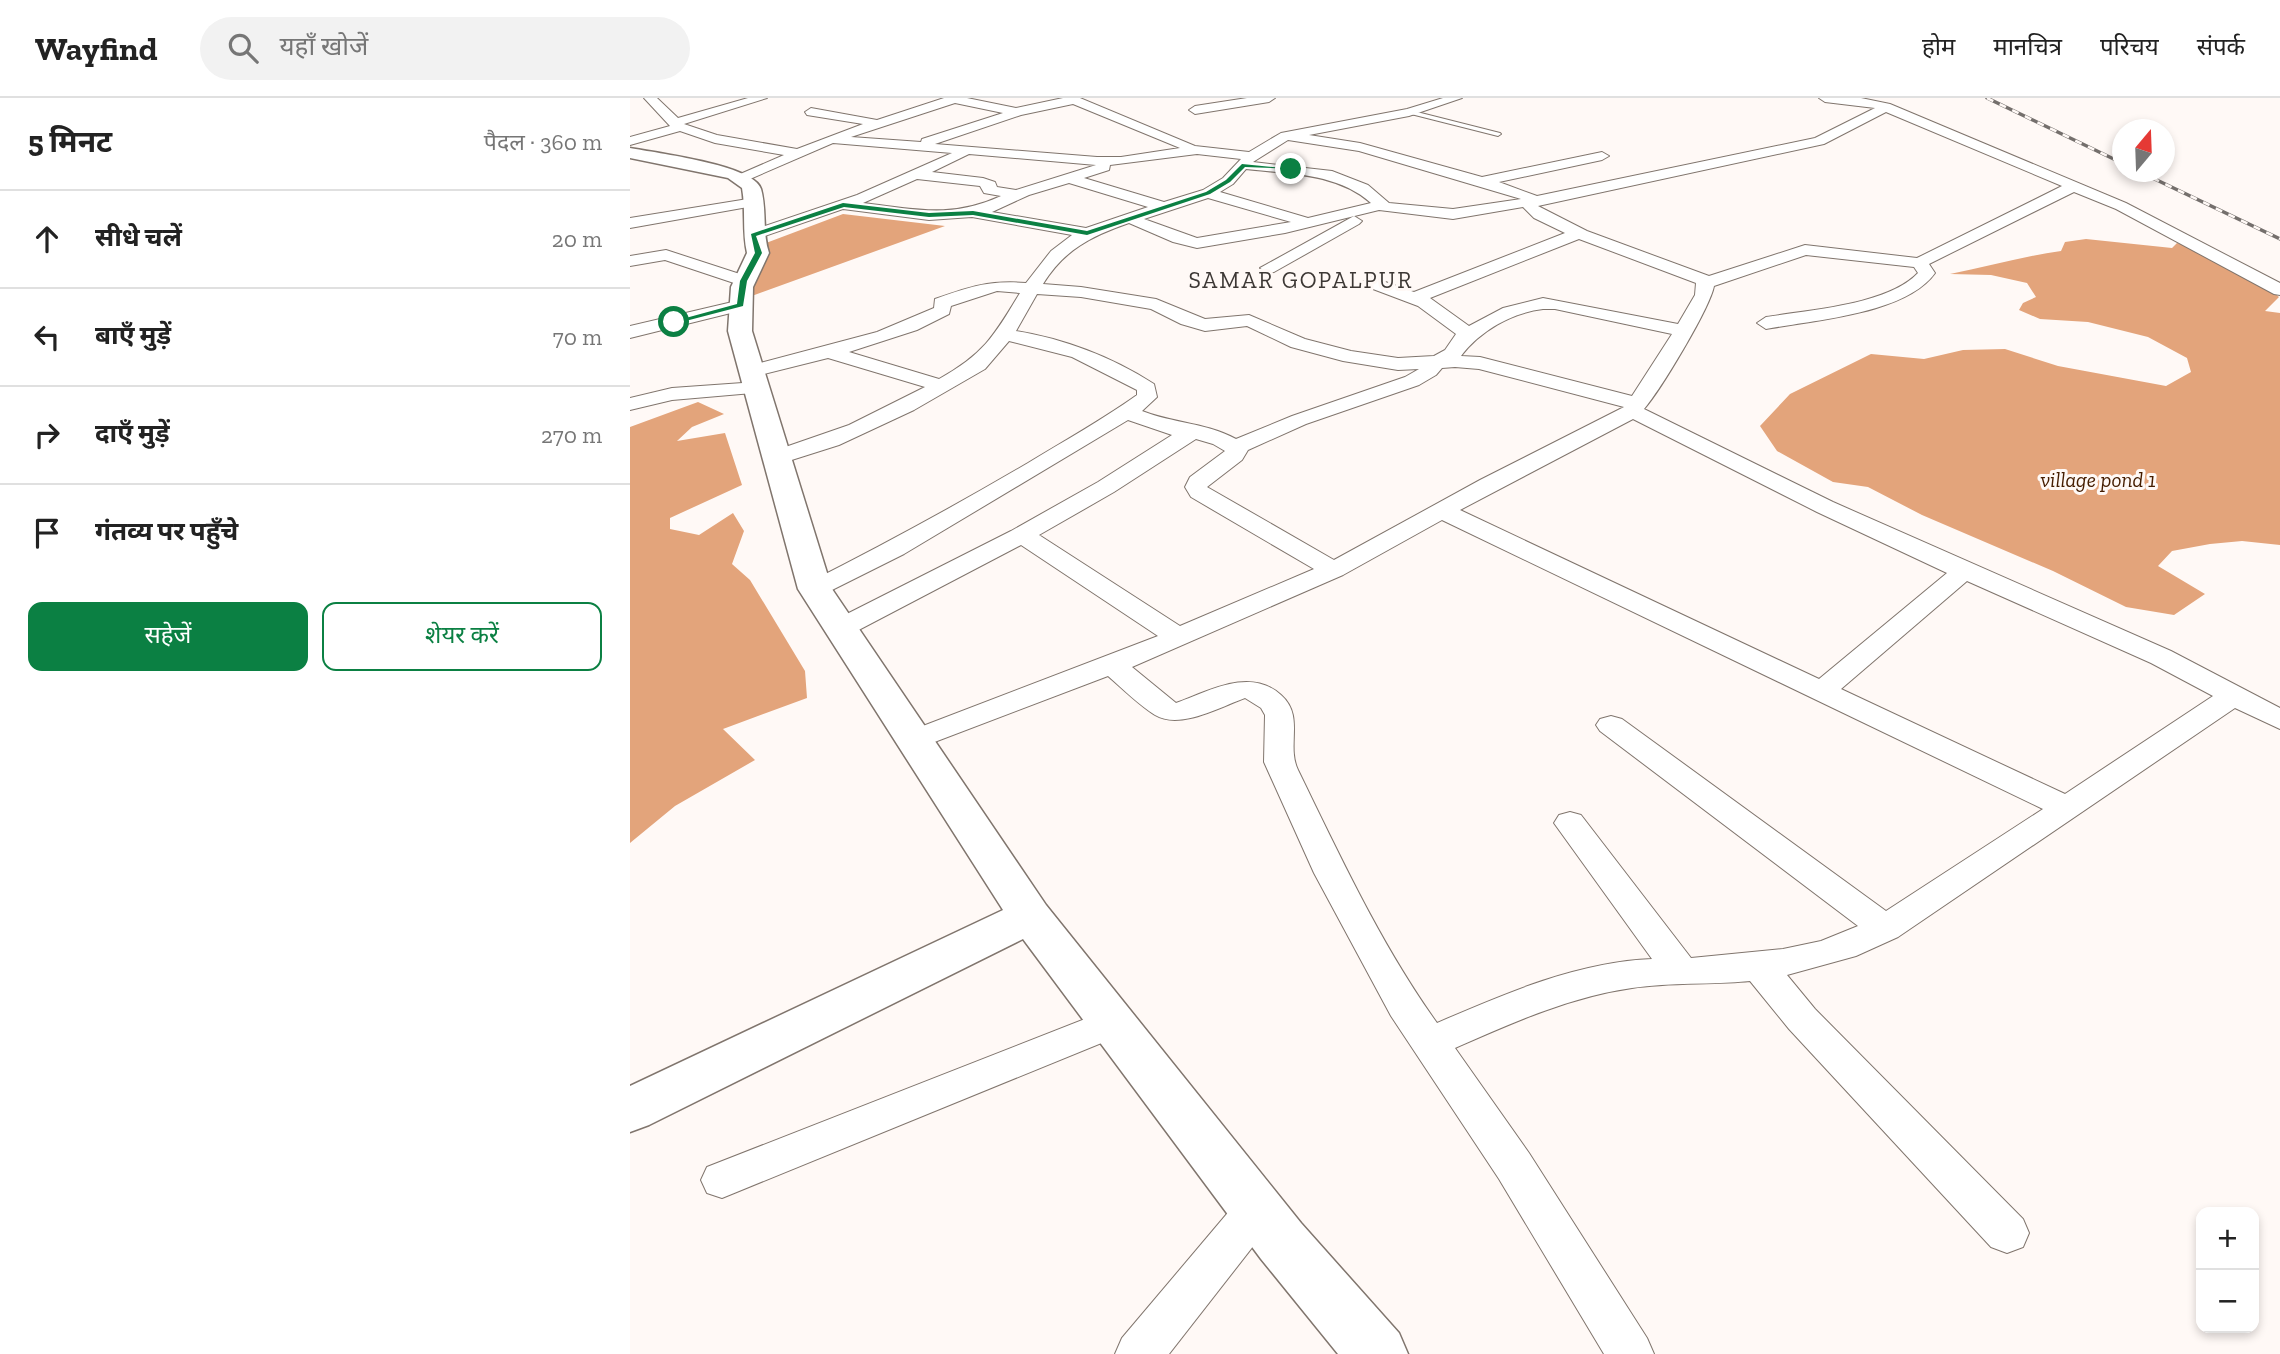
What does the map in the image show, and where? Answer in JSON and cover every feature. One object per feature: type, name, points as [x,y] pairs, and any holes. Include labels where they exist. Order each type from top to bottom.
[{"type":"street","points":[[650,98],[678,125],[715,139],[797,153]]},
{"type":"street","points":[[640,144],[678,125],[761,98]]},
{"type":"street","points":[[630,223],[749,190],[797,153],[955,98],[1020,112]]},
{"type":"street","points":[[1421,98],[1441,104]]},
{"type":"street","points":[[779,457],[849,432],[978,365],[1004,335],[1057,253],[1087,233],[1202,195],[1228,181],[1248,160],[1291,127],[1312,129],[1409,112],[1456,98]]},
{"type":"street","points":[[1825,98],[1886,107],[2074,186],[2151,221],[2280,290]]},
{"type":"street","points":[[914,147],[1020,112],[1072,99],[1196,150],[1327,174],[1363,188],[1383,206]]},
{"type":"street","points":[[1195,110],[1272,100]]},
{"type":"street","points":[[1129,218],[1188,242],[1253,234],[1383,206],[1453,214],[1535,201],[1819,141],[1886,107]]},
{"type":"street","points":[[810,112],[879,123]]},
{"type":"street","points":[[1291,127],[1524,194],[1535,201]]},
{"type":"street","points":[[1291,127],[1312,129]]},
{"type":"street","points":[[630,133],[640,144]]},
{"type":"street","points":[[831,139],[1121,161]]},
{"type":"street","points":[[630,141],[722,171],[749,190],[753,235],[758,253],[742,293],[740,331],[779,457],[815,589],[1030,916],[1257,1209],[1377,1354]]},
{"type":"street","points":[[973,213],[1121,161],[1196,150]]},
{"type":"street","points":[[753,235],[843,205],[966,151]]},
{"type":"street","points":[[1481,181],[1602,156]]},
{"type":"street","points":[[915,174],[983,182],[990,185],[988,188],[993,191],[1019,195]]},
{"type":"street","points":[[1069,178],[1166,208]]},
{"type":"street","points":[[1535,201],[1530,206],[1537,215],[1670,265],[1706,283],[1805,250],[1907,264],[1919,263],[2074,186]]},
{"type":"street","points":[[1202,195],[1217,212]]},
{"type":"street","points":[[1202,195],[1272,210],[1308,223]]},
{"type":"street","points":[[843,205],[929,215],[973,213],[1087,233]]},
{"type":"street","points":[[1268,268],[1383,206]]},
{"type":"street","points":[[1235,223],[1253,234]]},
{"type":"street","points":[[1415,298],[1579,233]]},
{"type":"street","points":[[630,261],[666,255],[742,293]]},
{"type":"street","points":[[1766,323],[1855,307],[1907,289],[1925,278],[1927,273],[1919,263]]},
{"type":"street","points":[[1371,282],[1415,298],[1467,335]]},
{"type":"street","points":[[912,740],[1112,665],[1334,570],[1635,407],[1657,378],[1684,331],[1704,295],[1706,283]]},
{"type":"street","points":[[630,404],[754,379],[936,316],[943,310],[941,303],[944,301],[997,286],[1081,292],[1145,302],[1167,308],[1187,320],[1205,325],[1249,320],[1298,343],[1350,357],[1398,364],[1455,361],[1480,363],[1635,407],[1825,507],[2161,657],[2280,720]]},
{"type":"street","points":[[630,332],[742,293]]},
{"type":"street","points":[[1127,412],[1159,425],[1221,440],[1235,447],[1299,420],[1399,387],[1424,374],[1434,364],[1452,354],[1467,335],[1507,312],[1536,303],[1555,304],[1684,331]]},
{"type":"street","points":[[815,589],[962,512],[1127,412],[1147,397],[1147,388],[1137,382],[1065,349],[1042,341],[1004,335]]},
{"type":"street","points":[[830,352],[941,386]]},
{"type":"street","points":[[841,628],[1024,536],[1113,485],[1191,432]]},
{"type":"street","points":[[1235,447],[1237,450],[1234,455],[1198,482],[1196,487],[1199,492],[1334,570]]},
{"type":"street","points":[[1443,511],[2067,808]]},
{"type":"street","points":[[1024,536],[1178,636]]},
{"type":"street","points":[[1820,692],[1964,571]]},
{"type":"street","points":[[1112,665],[1167,710],[1177,712],[1243,689],[1259,693],[1272,702],[1280,715],[1279,762],[1331,873],[1404,1006],[1514,1166],[1630,1354]]},
{"type":"street","points":[[1429,1043],[1534,998],[1589,982],[1636,973],[1681,972],[1757,964],[1811,956],[1843,947],[1885,928],[2234,695]]},
{"type":"street","points":[[1611,725],[1885,928]]},
{"type":"street","points":[[1570,823],[1681,972]]},
{"type":"street","points":[[630,1110],[1030,916]]},
{"type":"street","points":[[1757,964],[1802,1019],[2007,1233]]},
{"type":"street","points":[[722,1180],[1113,1023]]},
{"type":"street","points":[[1139,1354],[1257,1209]]},
{"type":"lane","points":[[1409,112],[1498,134]]},
{"type":"water","points":[[843,214],[945,226],[749,297],[765,264],[766,243]]},
{"type":"water","name":"village pond 1","points":[[2086,239],[2172,248],[2177,243],[2195,248],[2268,288],[2279,297],[2265,311],[2280,313],[2280,545],[2242,541],[2172,551],[2158,566],[2205,594],[2174,615],[2126,607],[2053,571],[1922,515],[1868,487],[1833,482],[1777,451],[1760,426],[1790,394],[1871,354],[1924,359],[1963,350],[2005,349],[2058,366],[2166,386],[2191,372],[2187,358],[2148,337],[2088,322],[2040,319],[2019,310],[2023,303],[2036,297],[2027,283],[1991,275],[1950,274],[2061,251],[2065,242]]},
{"type":"water","points":[[698,402],[724,414],[692,427],[677,441],[725,433],[742,485],[670,518],[670,529],[699,535],[733,513],[744,531],[732,564],[750,580],[805,671],[807,698],[723,729],[755,760],[675,806],[630,843],[630,427]]},
{"type":"railway","points":[[1987,98],[2112,158]]},
{"type":"railway","points":[[2161,182],[2280,239]]},
{"type":"district","name":"SAMAR GOPALPUR","points":[[1301,280]]},
{"type":"route","points":[[674,322],[741,305],[743,281],[758,253],[753,235],[843,205],[929,215],[973,213],[1087,233],[1208,193],[1228,181],[1244,165],[1291,169]]}]
